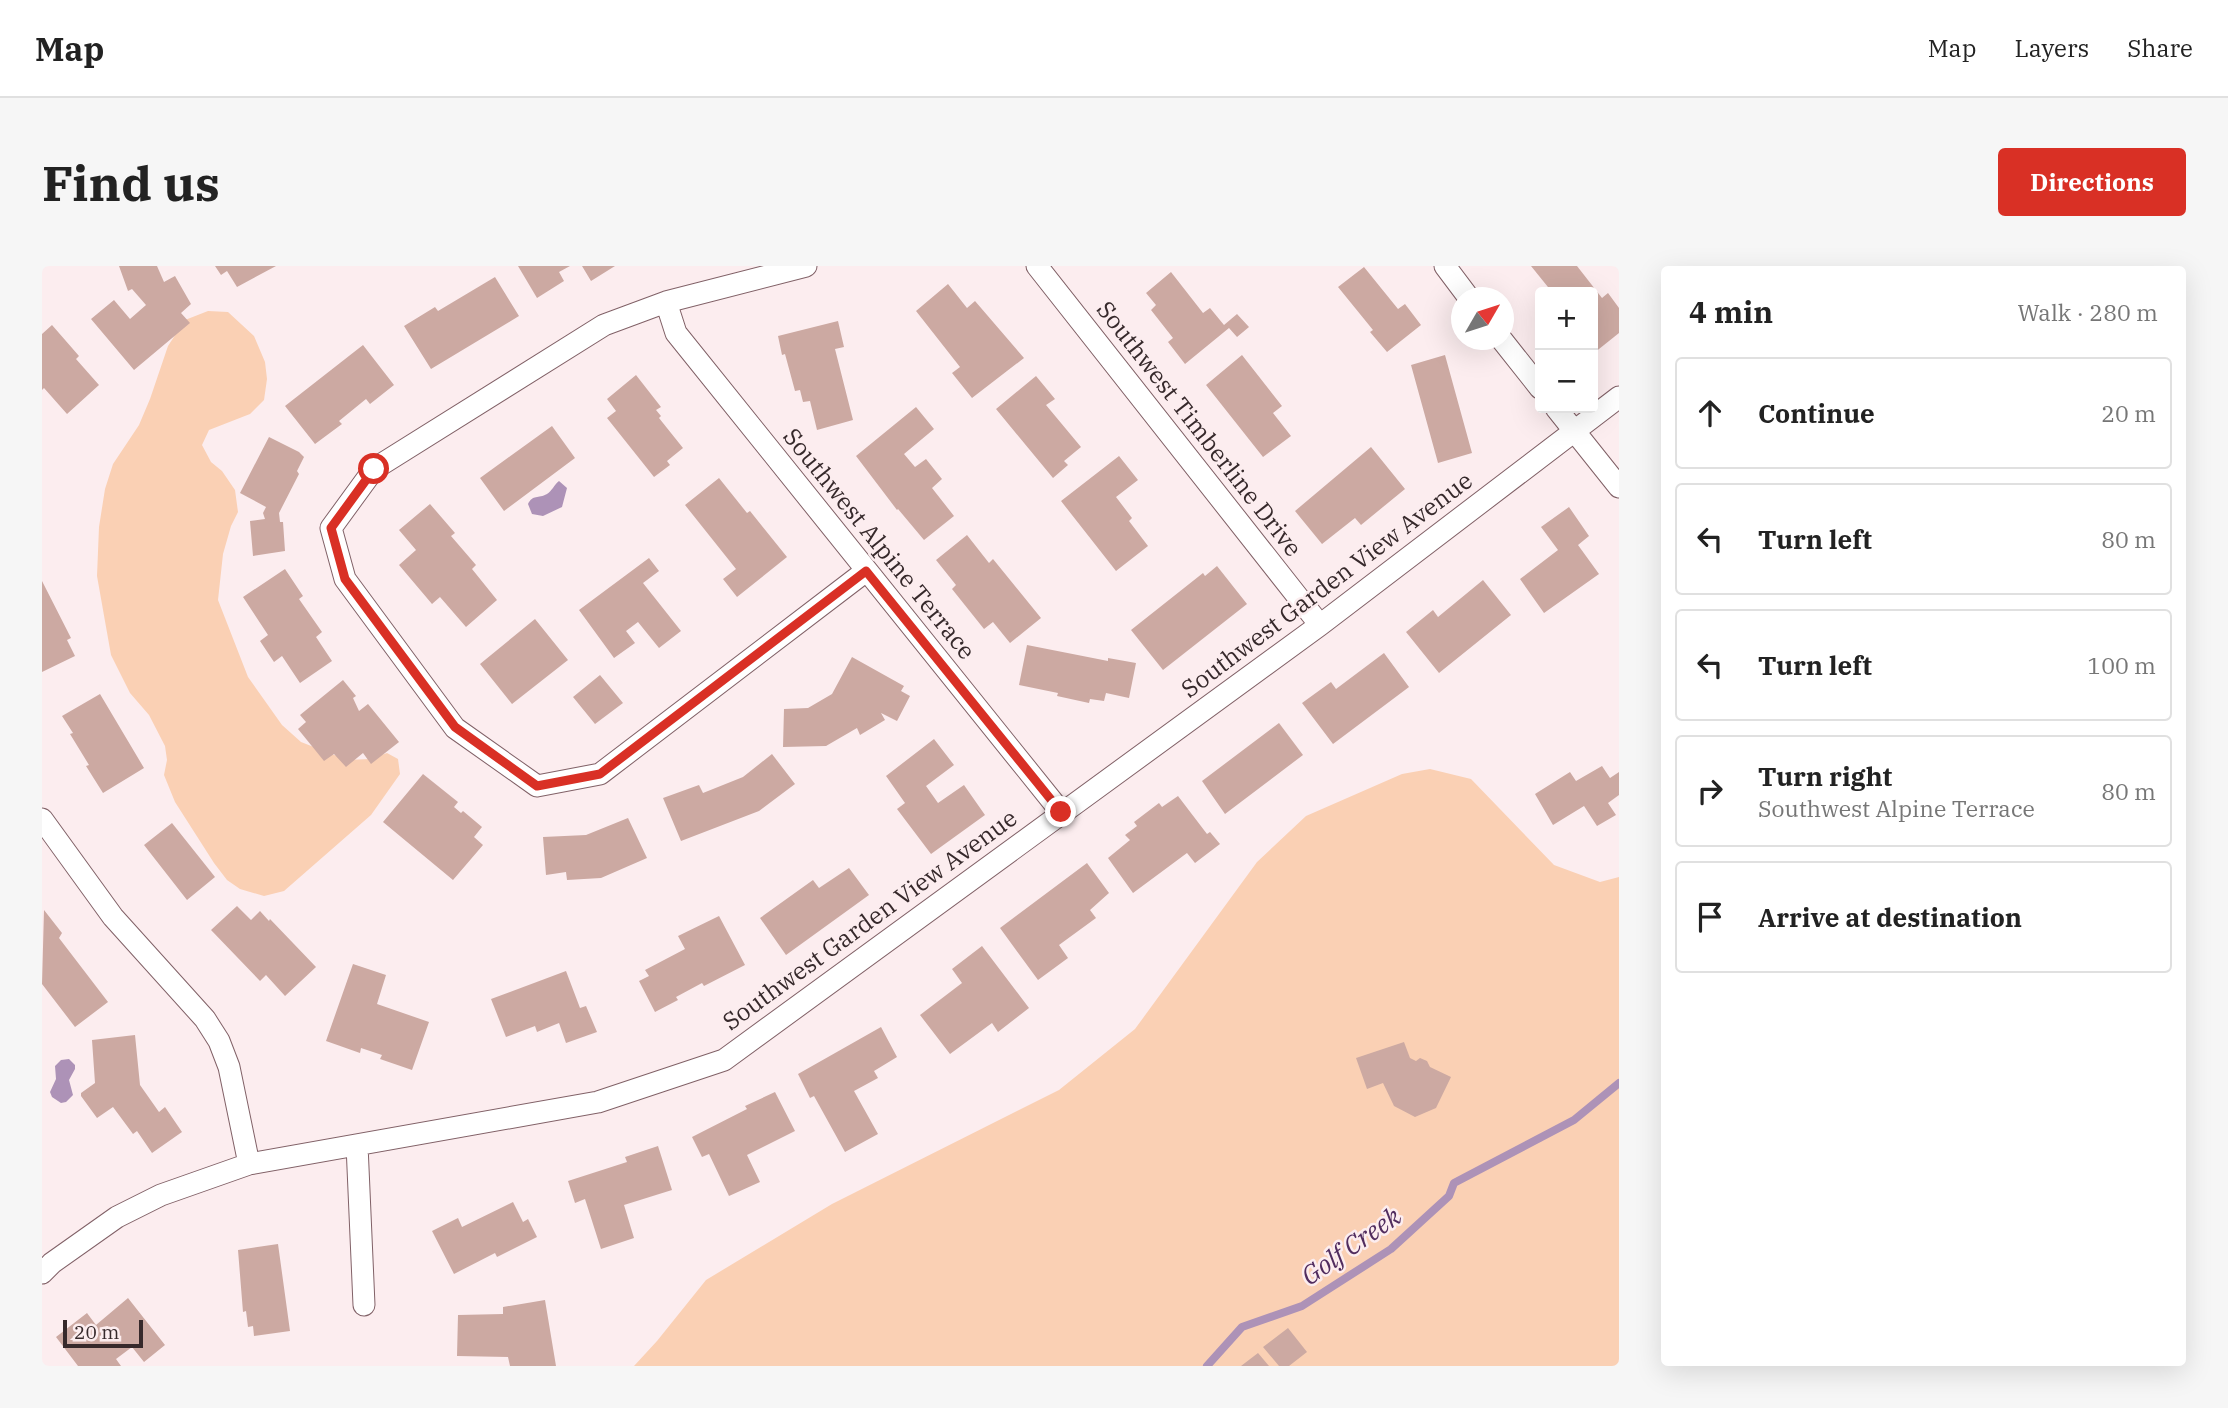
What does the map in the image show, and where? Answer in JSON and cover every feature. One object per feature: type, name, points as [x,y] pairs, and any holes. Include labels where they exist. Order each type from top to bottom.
[{"type":"street","points":[[806,266],[666,302],[604,325],[374,469],[331,528],[345,579],[455,727],[537,786],[600,774],[866,571]]},
{"type":"street","name":"Southwest Timberline Drive","points":[[1037,266],[1320,625]]},
{"type":"street","points":[[1445,266],[1461,287]]},
{"type":"street","name":"Southwest Alpine Terrace","points":[[666,302],[676,333],[1061,812]]},
{"type":"street","points":[[1511,350],[1535,382]]},
{"type":"street","name":"Southwest Garden View Avenue","points":[[42,1273],[51,1263],[117,1217],[161,1195],[249,1164],[598,1102],[724,1060],[1320,625],[1619,397]]},
{"type":"street","points":[[1560,413],[1619,487]]},
{"type":"street","points":[[42,819],[113,917],[205,1019],[219,1041],[229,1067],[249,1164]]},
{"type":"street","points":[[357,1145],[364,1305]]},
{"type":"shaded area","points":[[208,311],[228,312],[254,336],[265,362],[267,379],[264,400],[250,414],[209,430],[202,445],[211,462],[222,471],[235,490],[238,512],[223,554],[218,600],[248,677],[282,725],[301,742],[347,760],[370,759],[387,753],[398,759],[400,774],[371,815],[284,891],[264,896],[240,889],[227,880],[175,802],[164,775],[167,760],[165,746],[149,715],[130,693],[111,655],[97,576],[99,527],[105,489],[113,464],[139,425],[168,346],[185,320]]},
{"type":"shaded area","points":[[559,481],[567,488],[562,507],[543,516],[532,514],[528,504],[530,501],[547,494]]},
{"type":"shaded area","points":[[1430,769],[1471,779],[1554,865],[1600,882],[1619,877],[1619,1366],[634,1366],[706,1280],[832,1204],[1059,1090],[1135,1029],[1257,862],[1306,816],[1402,774]]},
{"type":"shaded area","points":[[69,1059],[75,1065],[69,1080],[73,1095],[61,1103],[52,1097],[50,1092],[56,1079],[55,1066],[61,1060]]},
{"type":"building","points":[[119,266],[157,266],[164,282],[175,276],[191,304],[181,313],[190,323],[134,370],[91,319],[114,300],[130,319],[146,305],[132,289],[128,291]]},
{"type":"building","points":[[215,266],[276,266],[237,287],[227,271],[221,275]]},
{"type":"building","points":[[518,266],[570,266],[559,272],[564,281],[537,298]]},
{"type":"building","points":[[582,266],[615,266],[591,281]]},
{"type":"building","points":[[1531,266],[1577,266],[1593,287],[1548,287]]},
{"type":"building","points":[[1364,267],[1398,309],[1405,304],[1421,325],[1387,352],[1338,287]]},
{"type":"building","points":[[1171,272],[1203,313],[1210,308],[1224,325],[1237,314],[1249,327],[1237,337],[1229,328],[1185,364],[1168,342],[1173,338],[1151,310],[1156,305],[1146,293]]},
{"type":"building","points":[[495,277],[519,316],[431,369],[404,326],[435,307],[438,311]]},
{"type":"building","points":[[948,284],[967,308],[975,301],[1024,358],[972,398],[952,373],[960,367],[916,311]]},
{"type":"building","points":[[1598,293],[1602,298],[1608,293],[1619,308],[1619,333],[1598,350]]},
{"type":"building","points":[[838,321],[844,347],[835,349],[853,420],[817,430],[810,401],[803,402],[800,390],[795,391],[778,336]]},
{"type":"building","points":[[52,325],[79,356],[76,359],[99,385],[67,414],[44,388],[42,390],[42,334]]},
{"type":"building","points":[[363,345],[394,385],[370,404],[366,399],[339,421],[342,424],[315,444],[285,406]]},
{"type":"building","points":[[1242,355],[1282,406],[1273,413],[1291,436],[1263,457],[1206,385]]},
{"type":"building","points":[[1445,355],[1472,453],[1438,463],[1411,365]]},
{"type":"building","points":[[636,375],[661,407],[656,410],[661,416],[659,418],[683,448],[667,461],[670,465],[654,477],[607,418],[616,411],[607,399]]},
{"type":"building","points":[[1036,376],[1055,399],[1046,405],[1081,447],[1064,461],[1068,465],[1053,478],[996,409]]},
{"type":"building","points":[[916,407],[934,429],[904,454],[915,467],[926,459],[942,479],[932,488],[954,516],[924,540],[897,510],[856,456]]},
{"type":"building","points":[[552,426],[575,458],[504,511],[480,478]]},
{"type":"building","points":[[269,437],[304,457],[297,471],[299,474],[279,513],[280,522],[283,522],[285,551],[253,556],[250,521],[265,519],[263,513],[266,507],[240,493]]},
{"type":"building","points":[[1371,447],[1405,489],[1361,525],[1355,518],[1322,544],[1295,511]]},
{"type":"building","points":[[1119,456],[1138,480],[1116,497],[1132,518],[1129,521],[1148,546],[1116,571],[1061,501]]},
{"type":"building","points":[[719,478],[787,557],[737,597],[723,579],[736,569],[685,505]]},
{"type":"building","points":[[430,504],[455,533],[451,536],[476,565],[472,569],[497,600],[466,627],[440,597],[432,604],[399,565],[416,550],[399,530]]},
{"type":"building","points":[[1569,507],[1589,536],[1578,545],[1599,574],[1544,613],[1520,579],[1558,550],[1541,527]]},
{"type":"building","points":[[967,535],[989,563],[993,559],[1041,618],[1010,643],[993,622],[984,629],[952,589],[956,585],[936,560]]},
{"type":"building","points":[[649,558],[659,571],[643,583],[681,631],[659,648],[638,622],[626,631],[635,643],[614,658],[579,610]]},
{"type":"building","points":[[1217,566],[1247,604],[1163,670],[1131,630],[1203,573],[1205,576]]},
{"type":"building","points":[[285,569],[303,596],[299,599],[322,632],[316,637],[332,661],[300,683],[282,656],[274,662],[260,641],[268,635],[243,597]]},
{"type":"building","points":[[1483,580],[1511,615],[1439,673],[1406,632],[1433,610],[1438,617]]},
{"type":"building","points":[[42,581],[71,638],[67,640],[75,656],[42,672]]},
{"type":"building","points":[[535,619],[568,660],[512,704],[480,664]]},
{"type":"building","points":[[1027,645],[1108,661],[1108,658],[1136,663],[1129,698],[1106,693],[1104,701],[1090,699],[1089,703],[1019,685]]},
{"type":"building","points":[[1384,653],[1409,687],[1333,744],[1302,703],[1331,682],[1336,689]]},
{"type":"building","points":[[852,657],[904,686],[901,691],[910,696],[897,721],[881,713],[885,720],[860,735],[857,728],[826,746],[783,747],[784,709],[808,708],[832,694]]},
{"type":"building","points":[[600,675],[623,703],[595,724],[573,697]]},
{"type":"building","points":[[343,680],[356,696],[353,698],[359,711],[368,704],[399,742],[371,764],[363,753],[346,767],[334,754],[324,761],[298,729],[306,722],[300,715]]},
{"type":"building","points":[[100,694],[144,768],[103,793],[86,766],[89,765],[62,716]]},
{"type":"building","points":[[1279,723],[1303,755],[1225,814],[1202,781]]},
{"type":"building","points":[[934,739],[954,765],[926,786],[938,803],[964,785],[985,815],[931,854],[897,809],[905,803],[886,776]]},
{"type":"building","points":[[772,754],[795,784],[759,811],[681,841],[663,798],[699,785],[703,793],[743,777]]},
{"type":"building","points":[[1602,766],[1610,778],[1619,772],[1619,795],[1608,803],[1616,815],[1597,826],[1584,806],[1553,825],[1535,794],[1570,772],[1576,781]]},
{"type":"building","points":[[423,774],[458,802],[454,807],[482,827],[474,837],[483,845],[453,880],[383,822]]},
{"type":"building","points":[[1178,796],[1207,834],[1210,832],[1220,844],[1195,863],[1187,853],[1133,893],[1108,858],[1130,840],[1125,835],[1137,826],[1134,822],[1159,803],[1162,807]]},
{"type":"building","points":[[628,818],[647,858],[601,878],[567,880],[566,872],[546,875],[543,837],[586,835]]},
{"type":"building","points":[[172,823],[215,877],[187,900],[144,845]]},
{"type":"building","points":[[1087,863],[1109,893],[1090,910],[1096,918],[1059,945],[1068,958],[1038,980],[1000,928]]},
{"type":"building","points":[[849,868],[869,895],[786,955],[760,918],[813,880],[819,888]]},
{"type":"building","points":[[237,906],[251,920],[260,911],[316,967],[285,996],[266,975],[260,981],[211,930]]},
{"type":"building","points":[[44,910],[62,933],[59,938],[108,1002],[75,1027],[42,984]]},
{"type":"building","points":[[719,916],[745,965],[704,986],[702,983],[655,1012],[639,981],[649,976],[645,970],[685,949],[678,936]]},
{"type":"building","points":[[982,946],[1029,1008],[998,1032],[992,1023],[950,1054],[920,1015],[962,983],[952,969]]},
{"type":"building","points":[[353,964],[386,975],[377,1004],[429,1022],[412,1070],[380,1059],[382,1055],[361,1048],[360,1053],[326,1041]]},
{"type":"building","points":[[566,971],[580,1008],[586,1006],[597,1032],[566,1043],[559,1023],[537,1032],[535,1026],[506,1037],[491,999]]},
{"type":"building","points":[[881,1027],[897,1057],[874,1071],[878,1078],[854,1091],[878,1134],[845,1152],[814,1096],[810,1098],[798,1074]]},
{"type":"building","points":[[135,1035],[140,1085],[159,1112],[165,1107],[182,1132],[152,1153],[137,1131],[133,1134],[113,1107],[97,1118],[81,1096],[81,1093],[95,1083],[92,1040]]},
{"type":"building","points":[[1404,1042],[1410,1058],[1427,1061],[1430,1067],[1451,1077],[1436,1108],[1415,1117],[1394,1106],[1383,1083],[1367,1089],[1356,1058]]},
{"type":"building","points":[[775,1092],[795,1131],[747,1155],[760,1182],[729,1196],[709,1154],[702,1157],[692,1137]]},
{"type":"building","points":[[658,1146],[672,1190],[624,1205],[634,1238],[601,1249],[585,1199],[575,1203],[568,1181],[627,1162],[625,1157]]},
{"type":"building","points":[[513,1202],[523,1222],[528,1219],[537,1237],[497,1257],[495,1253],[454,1274],[432,1231],[458,1218],[462,1227]]},
{"type":"building","points":[[278,1244],[290,1331],[254,1336],[253,1326],[248,1327],[246,1311],[243,1312],[238,1250]]},
{"type":"building","points":[[128,1298],[165,1345],[144,1362],[132,1347],[116,1359],[121,1366],[78,1366],[56,1337],[87,1313],[96,1325]]},
{"type":"building","points":[[545,1300],[556,1366],[510,1366],[508,1357],[457,1356],[458,1315],[503,1314],[503,1307]]},
{"type":"building","points":[[1288,1328],[1307,1352],[1289,1366],[1279,1366],[1263,1347]]},
{"type":"building","points":[[1258,1353],[1269,1366],[1241,1366]]},
{"type":"waterway","name":"Golf Creek","points":[[1207,1366],[1242,1327],[1302,1306],[1391,1249],[1449,1196],[1454,1183],[1574,1120],[1619,1083]]},
{"type":"route","points":[[374,469],[331,528],[345,579],[455,727],[537,786],[600,774],[866,571],[1061,812]]}]
